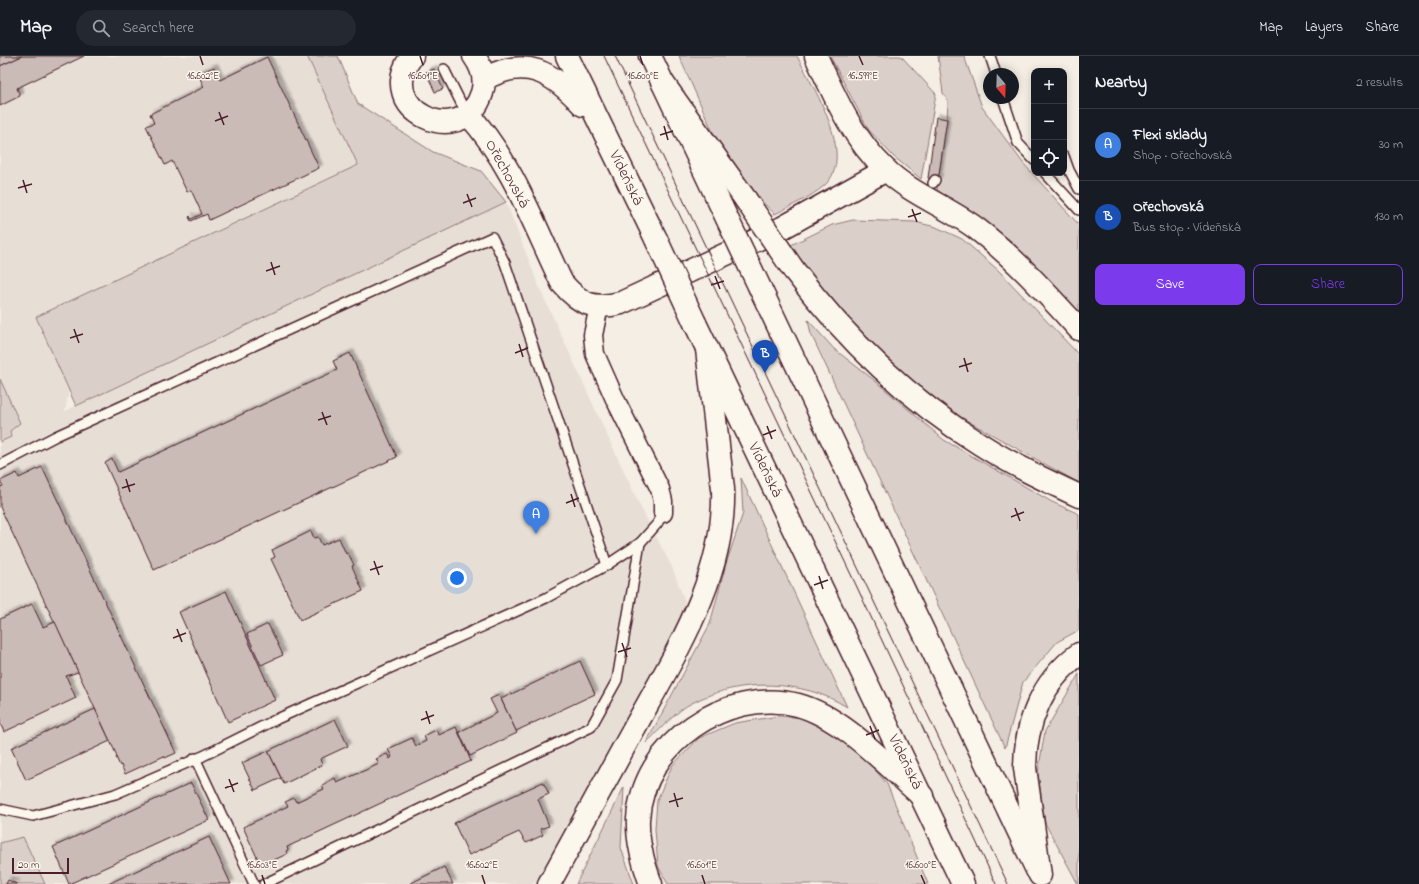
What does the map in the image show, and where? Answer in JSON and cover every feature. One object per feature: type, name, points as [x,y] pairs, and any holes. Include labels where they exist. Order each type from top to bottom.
[{"type":"main road","points":[[412,56],[405,68],[403,84],[405,96],[413,109],[423,117],[440,122],[450,122],[468,114],[481,97],[484,80],[482,69],[474,56]]},
{"type":"main road","name":"Vídeňská","points":[[567,56],[656,239],[707,349],[963,884]]},
{"type":"main road","points":[[650,56],[1042,880]]},
{"type":"main road","points":[[816,56],[856,136],[886,170],[908,188],[976,228],[991,240],[1040,287],[1079,329]]},
{"type":"main road","points":[[484,80],[493,70],[510,61],[522,59],[541,65],[558,78],[598,121]]},
{"type":"main road","points":[[663,83],[793,269],[834,321],[881,368],[914,397],[980,444],[1025,469],[1079,496]]},
{"type":"main road","name":"Ořechovská","points":[[468,114],[487,136],[504,161],[562,283],[573,296],[585,303],[599,306],[621,303],[782,228],[886,170]]},
{"type":"main road","points":[[549,884],[684,638],[716,556],[724,511],[723,489],[707,349]]},
{"type":"main road","points":[[1042,880],[1025,768],[1025,750],[1028,733],[1041,697],[1061,669],[1079,654]]},
{"type":"main road","points":[[651,884],[642,857],[638,831],[641,804],[650,778],[666,752],[687,731],[726,708],[741,704],[770,701],[786,702],[815,711],[847,731],[922,796]]},
{"type":"street","points":[[599,306],[593,335],[595,354],[615,399],[660,489],[663,501],[663,513]]},
{"type":"lane","points":[[990,56],[994,68]]},
{"type":"lane","points":[[444,69],[468,114]]},
{"type":"lane","points":[[1006,104],[1018,143],[1030,151]]},
{"type":"lane","points":[[1067,164],[1079,189]]},
{"type":"lane","points":[[1048,176],[1079,210]]},
{"type":"lane","points":[[0,465],[56,436],[492,237],[505,264],[607,565]]},
{"type":"lane","points":[[0,809],[33,816],[115,794],[277,719],[546,598],[607,565],[640,543],[657,524],[663,513]]},
{"type":"lane","points":[[264,884],[591,727],[617,680],[640,543]]},
{"type":"lane","points":[[195,758],[254,884]]},
{"type":"shaded area","points":[[0,56],[307,56],[358,165],[36,317],[69,391],[65,411],[506,202],[540,289],[638,502],[672,567],[687,607],[548,876],[530,884],[45,884],[23,837],[0,843],[0,442],[11,437],[10,431],[20,423],[0,379]]},
{"type":"shaded area","points":[[307,56],[338,56],[358,104],[433,152],[481,171],[506,202],[76,406],[36,317],[358,165]]},
{"type":"shaded area","points":[[679,56],[797,56],[821,102],[829,120],[834,139],[836,156],[834,172],[825,185],[807,198],[775,214],[752,192],[716,139]]},
{"type":"shaded area","points":[[830,56],[901,56],[936,94],[921,179],[893,156],[868,129]]},
{"type":"shaded area","points":[[938,56],[964,56],[982,107],[1031,172],[1031,176],[1035,176],[1079,225],[1079,314],[1010,240],[937,190],[947,119],[948,101],[943,93]]},
{"type":"shaded area","points":[[853,220],[915,222],[936,227],[962,239],[998,270],[1079,355],[1079,483],[955,414],[903,373],[819,289],[789,246],[832,225]]},
{"type":"shaded area","points":[[808,320],[834,349],[874,380],[944,440],[1052,502],[1079,514],[1079,630],[1057,642],[1023,682],[1005,748],[811,334]]},
{"type":"shaded area","points":[[0,379],[20,423],[10,431],[11,437],[0,442]]},
{"type":"shaded area","points":[[741,478],[847,707],[810,691],[791,687],[770,685],[730,689],[710,695],[686,706],[674,715],[646,743],[710,624],[726,564],[743,513]]},
{"type":"shaded area","points":[[1079,674],[1078,884],[1045,823],[1038,773],[1045,731]]},
{"type":"shaded area","points":[[779,716],[809,718],[840,736],[866,759],[887,784],[928,884],[668,884],[658,866],[655,829],[657,800],[672,766],[699,738],[735,723]]},
{"type":"shaded area","points":[[624,787],[621,848],[634,884],[576,884]]},
{"type":"shaded area","points":[[23,837],[45,884],[0,884],[0,843]]},
{"type":"building","points":[[0,56],[22,56],[0,66]]},
{"type":"building","points":[[22,56],[84,56],[17,88],[20,96],[0,106],[0,66]]},
{"type":"building","points":[[267,57],[319,168],[209,220],[207,214],[191,221],[190,216],[191,219],[202,214],[191,190],[187,192],[172,161],[165,165],[146,126],[154,123],[150,114],[204,87],[198,74],[214,67],[220,80]]},
{"type":"building","points":[[434,69],[443,89],[435,92],[426,72]]},
{"type":"building","points":[[936,117],[947,119],[938,181],[928,178]]},
{"type":"building","points":[[350,353],[397,457],[154,570],[105,463],[112,459],[118,472],[337,370],[333,361]]},
{"type":"building","points":[[42,467],[176,753],[165,758],[164,756],[125,774],[0,507],[0,487],[3,486],[0,481],[17,473],[19,478]]},
{"type":"building","points":[[311,531],[314,538],[318,537],[322,545],[339,538],[346,554],[348,553],[354,565],[352,566],[363,591],[300,620],[271,559],[275,557],[272,550]]},
{"type":"building","points":[[226,591],[275,700],[228,722],[179,612]]},
{"type":"building","points":[[32,604],[43,627],[55,622],[78,672],[66,676],[76,698],[4,732],[0,723],[0,619]]},
{"type":"building","points":[[268,624],[283,655],[261,665],[247,634]]},
{"type":"building","points":[[580,661],[595,694],[516,731],[501,699]]},
{"type":"building","points":[[499,695],[517,733],[470,756],[459,732],[497,713],[490,699]]},
{"type":"building","points":[[95,709],[110,741],[26,780],[11,748]]},
{"type":"building","points":[[335,719],[348,746],[320,759],[322,765],[284,784],[268,751]]},
{"type":"building","points":[[456,727],[471,761],[287,847],[287,854],[261,866],[243,827],[288,806],[285,802],[294,798],[296,802],[324,789],[322,785],[335,778],[337,783],[379,764],[376,759],[387,754],[390,759],[392,757],[388,749],[412,738],[416,746],[426,741],[424,736],[436,730],[439,735]]},
{"type":"building","points":[[268,751],[281,778],[255,790],[242,763]]},
{"type":"building","points":[[543,782],[549,794],[538,799],[549,826],[540,829],[543,835],[526,843],[519,832],[469,855],[454,823]]},
{"type":"building","points":[[191,783],[209,820],[69,884],[53,847]]},
{"type":"building","points":[[209,837],[231,884],[108,884]]},
{"type":"building","points":[[444,867],[453,884],[409,884]]},
{"type":"building","points":[[8,880],[17,884],[6,884]]},
{"type":"tram line","points":[[604,56],[856,585],[996,884]]},
{"type":"tram line","points":[[615,56],[1008,884]]},
{"type":"place","name":"Ořechovská","points":[[765,373]]},
{"type":"place","name":"Flexi sklady","points":[[536,534]]}]
